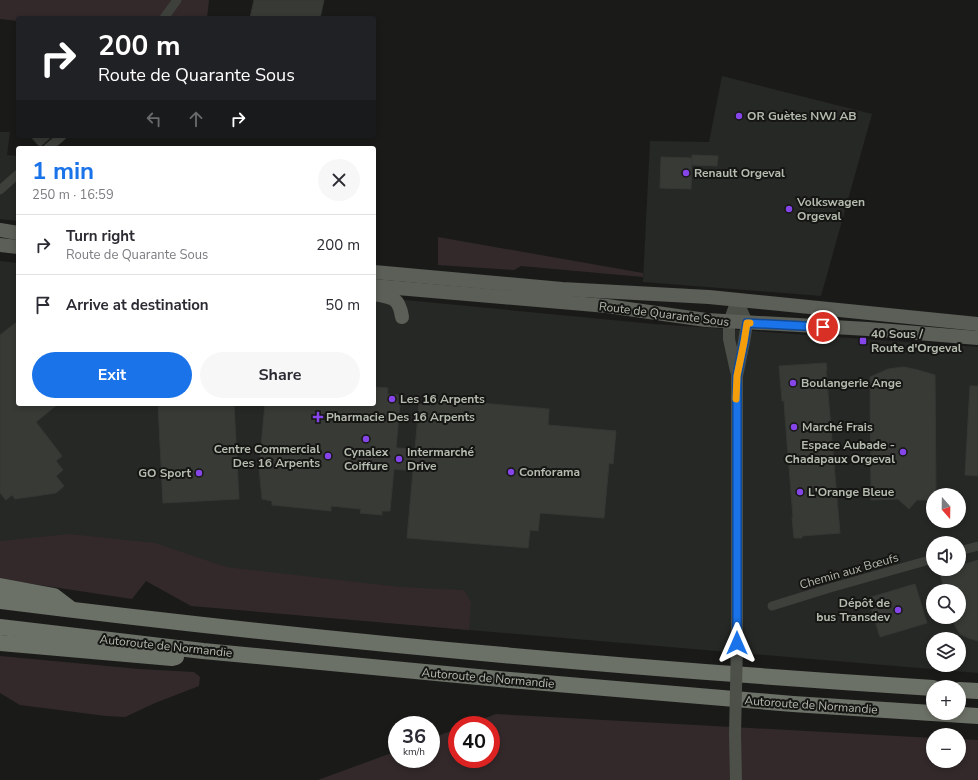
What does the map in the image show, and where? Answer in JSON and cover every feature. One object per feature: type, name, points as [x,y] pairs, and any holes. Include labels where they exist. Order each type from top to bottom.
[{"type":"highway","points":[[0,586],[54,596],[73,610]]},
{"type":"highway","name":"Autoroute de Normandie","points":[[0,601],[511,656],[794,679],[926,688]]},
{"type":"highway","name":"Autoroute de Normandie","points":[[0,627],[203,651],[510,680],[761,702],[978,716]]},
{"type":"highway","points":[[0,643],[172,658],[203,651]]},
{"type":"highway","points":[[966,690],[978,691]]},
{"type":"main road","points":[[0,230],[16,233]]},
{"type":"main road","points":[[0,245],[16,247]]},
{"type":"main road","name":"Route de Quarante Sous","points":[[376,272],[562,289],[709,297],[978,324]]},
{"type":"main road","name":"Route de Quarante Sous","points":[[376,286],[592,305],[728,322],[868,329],[978,338]]},
{"type":"main road","points":[[376,294],[390,296],[398,302],[401,307],[402,317]]},
{"type":"street","points":[[165,16],[177,0]]},
{"type":"street","points":[[50,146],[60,138]]},
{"type":"street","points":[[0,190],[16,176]]},
{"type":"street","points":[[737,300],[728,322],[729,339],[737,376]]},
{"type":"street","points":[[736,780],[737,376],[747,323],[737,300]]},
{"type":"street","points":[[966,549],[978,546]]},
{"type":"street","name":"Chemin aux Bœufs","points":[[772,606],[926,561]]},
{"type":"shaded area","points":[[0,0],[209,0],[207,16],[16,16],[16,21],[0,19]]},
{"type":"shaded area","points":[[722,76],[872,114],[821,296],[643,282],[650,141],[709,142]]},
{"type":"shaded area","points":[[0,132],[10,132],[7,155],[16,156],[16,221],[0,219]]},
{"type":"shaded area","points":[[438,237],[643,273],[643,277],[521,266],[514,270],[438,265]]},
{"type":"shaded area","points":[[0,261],[16,263],[16,406],[376,406],[376,297],[654,324],[978,347],[978,673],[966,672],[966,632],[926,632],[926,669],[469,630],[219,607],[68,545],[0,550]]},
{"type":"shaded area","points":[[69,534],[155,543],[226,567],[400,587],[464,590],[471,602],[469,630],[191,606],[146,581],[132,599],[0,579],[0,541]]},
{"type":"shaded area","points":[[0,656],[139,669],[194,672],[200,677],[199,686],[155,703],[125,717],[20,705],[0,693]]},
{"type":"shaded area","points":[[496,714],[926,738],[926,768],[966,768],[966,739],[978,740],[978,780],[318,780],[388,754],[388,768],[440,768],[440,735],[448,732],[448,768],[500,768],[500,716],[491,716]]},
{"type":"building","points":[[254,0],[324,0],[320,16],[250,16]]},
{"type":"building","points":[[32,138],[50,138],[41,146],[39,146]]},
{"type":"building","points":[[692,155],[718,156],[717,166],[692,165]]},
{"type":"building","points":[[661,157],[692,158],[691,189],[660,188]]},
{"type":"building","points":[[16,323],[16,406],[56,406],[36,422],[62,456],[56,461],[63,470],[56,476],[64,486],[56,493],[15,499],[12,495],[6,500],[0,493],[0,335]]},
{"type":"building","points":[[826,363],[840,533],[794,538],[784,401],[782,401],[779,366]]},
{"type":"building","name":"Espace Aubade - Chadapaux Orgeval","points":[[904,367],[935,375],[936,488],[926,488],[926,500],[917,500],[909,509],[898,499],[871,500],[870,377],[888,369]]},
{"type":"building","points":[[970,386],[978,386],[978,476],[965,475]]},
{"type":"building","name":"Conforama","points":[[376,387],[388,388],[387,394],[399,395],[398,403],[400,404],[396,448],[415,449],[419,404],[434,406],[435,399],[549,409],[548,425],[616,431],[613,464],[609,463],[604,518],[540,513],[538,531],[530,530],[528,548],[407,538],[413,471],[394,469],[390,511],[382,511],[382,515],[360,513],[361,509],[331,506],[331,511],[272,505],[272,501],[262,499],[259,468],[265,406],[376,406]]},
{"type":"building","name":"GO Sport","points":[[158,406],[234,406],[239,499],[163,503]]},
{"type":"building","points":[[978,560],[978,641],[966,637],[966,632],[959,632],[954,624],[966,624],[966,584],[943,584],[940,576],[966,576],[966,564]]},
{"type":"building","name":"Dépôt de bus Transdev","points":[[915,584],[926,623],[880,637],[868,598]]},
{"type":"slow traffic","points":[[736,399],[737,376],[747,323],[750,323]]},
{"type":"place","name":"OR Guètes NWJ AB","points":[[739,116]]},
{"type":"place","name":"Renault Orgeval","points":[[686,173]]},
{"type":"place","name":"Volkswagen Orgeval","points":[[789,209]]},
{"type":"place","name":"40 Sous / Route d'Orgeval","points":[[863,341]]},
{"type":"place","name":"Boulangerie Ange","points":[[793,383]]},
{"type":"place","name":"Les 16 Arpents","points":[[392,399]]},
{"type":"place","name":"Pharmacie Des 16 Arpents","points":[[318,417]]},
{"type":"place","name":"Marché Frais","points":[[794,427]]},
{"type":"place","name":"Cynalex Coiffure","points":[[366,439]]},
{"type":"place","name":"Espace Aubade - Chadapaux Orgeval","points":[[903,452]]},
{"type":"place","name":"Centre Commercial Des 16 Arpents","points":[[328,456]]},
{"type":"place","name":"Intermarché Drive","points":[[399,459]]},
{"type":"place","name":"Conforama","points":[[511,472]]},
{"type":"place","name":"GO Sport","points":[[199,473]]},
{"type":"place","name":"L'Orange Bleue","points":[[800,492]]},
{"type":"place","name":"Dépôt de bus Transdev","points":[[898,610]]},
{"type":"route","points":[[737,643],[736,404],[737,376],[747,323],[823,327]]}]
